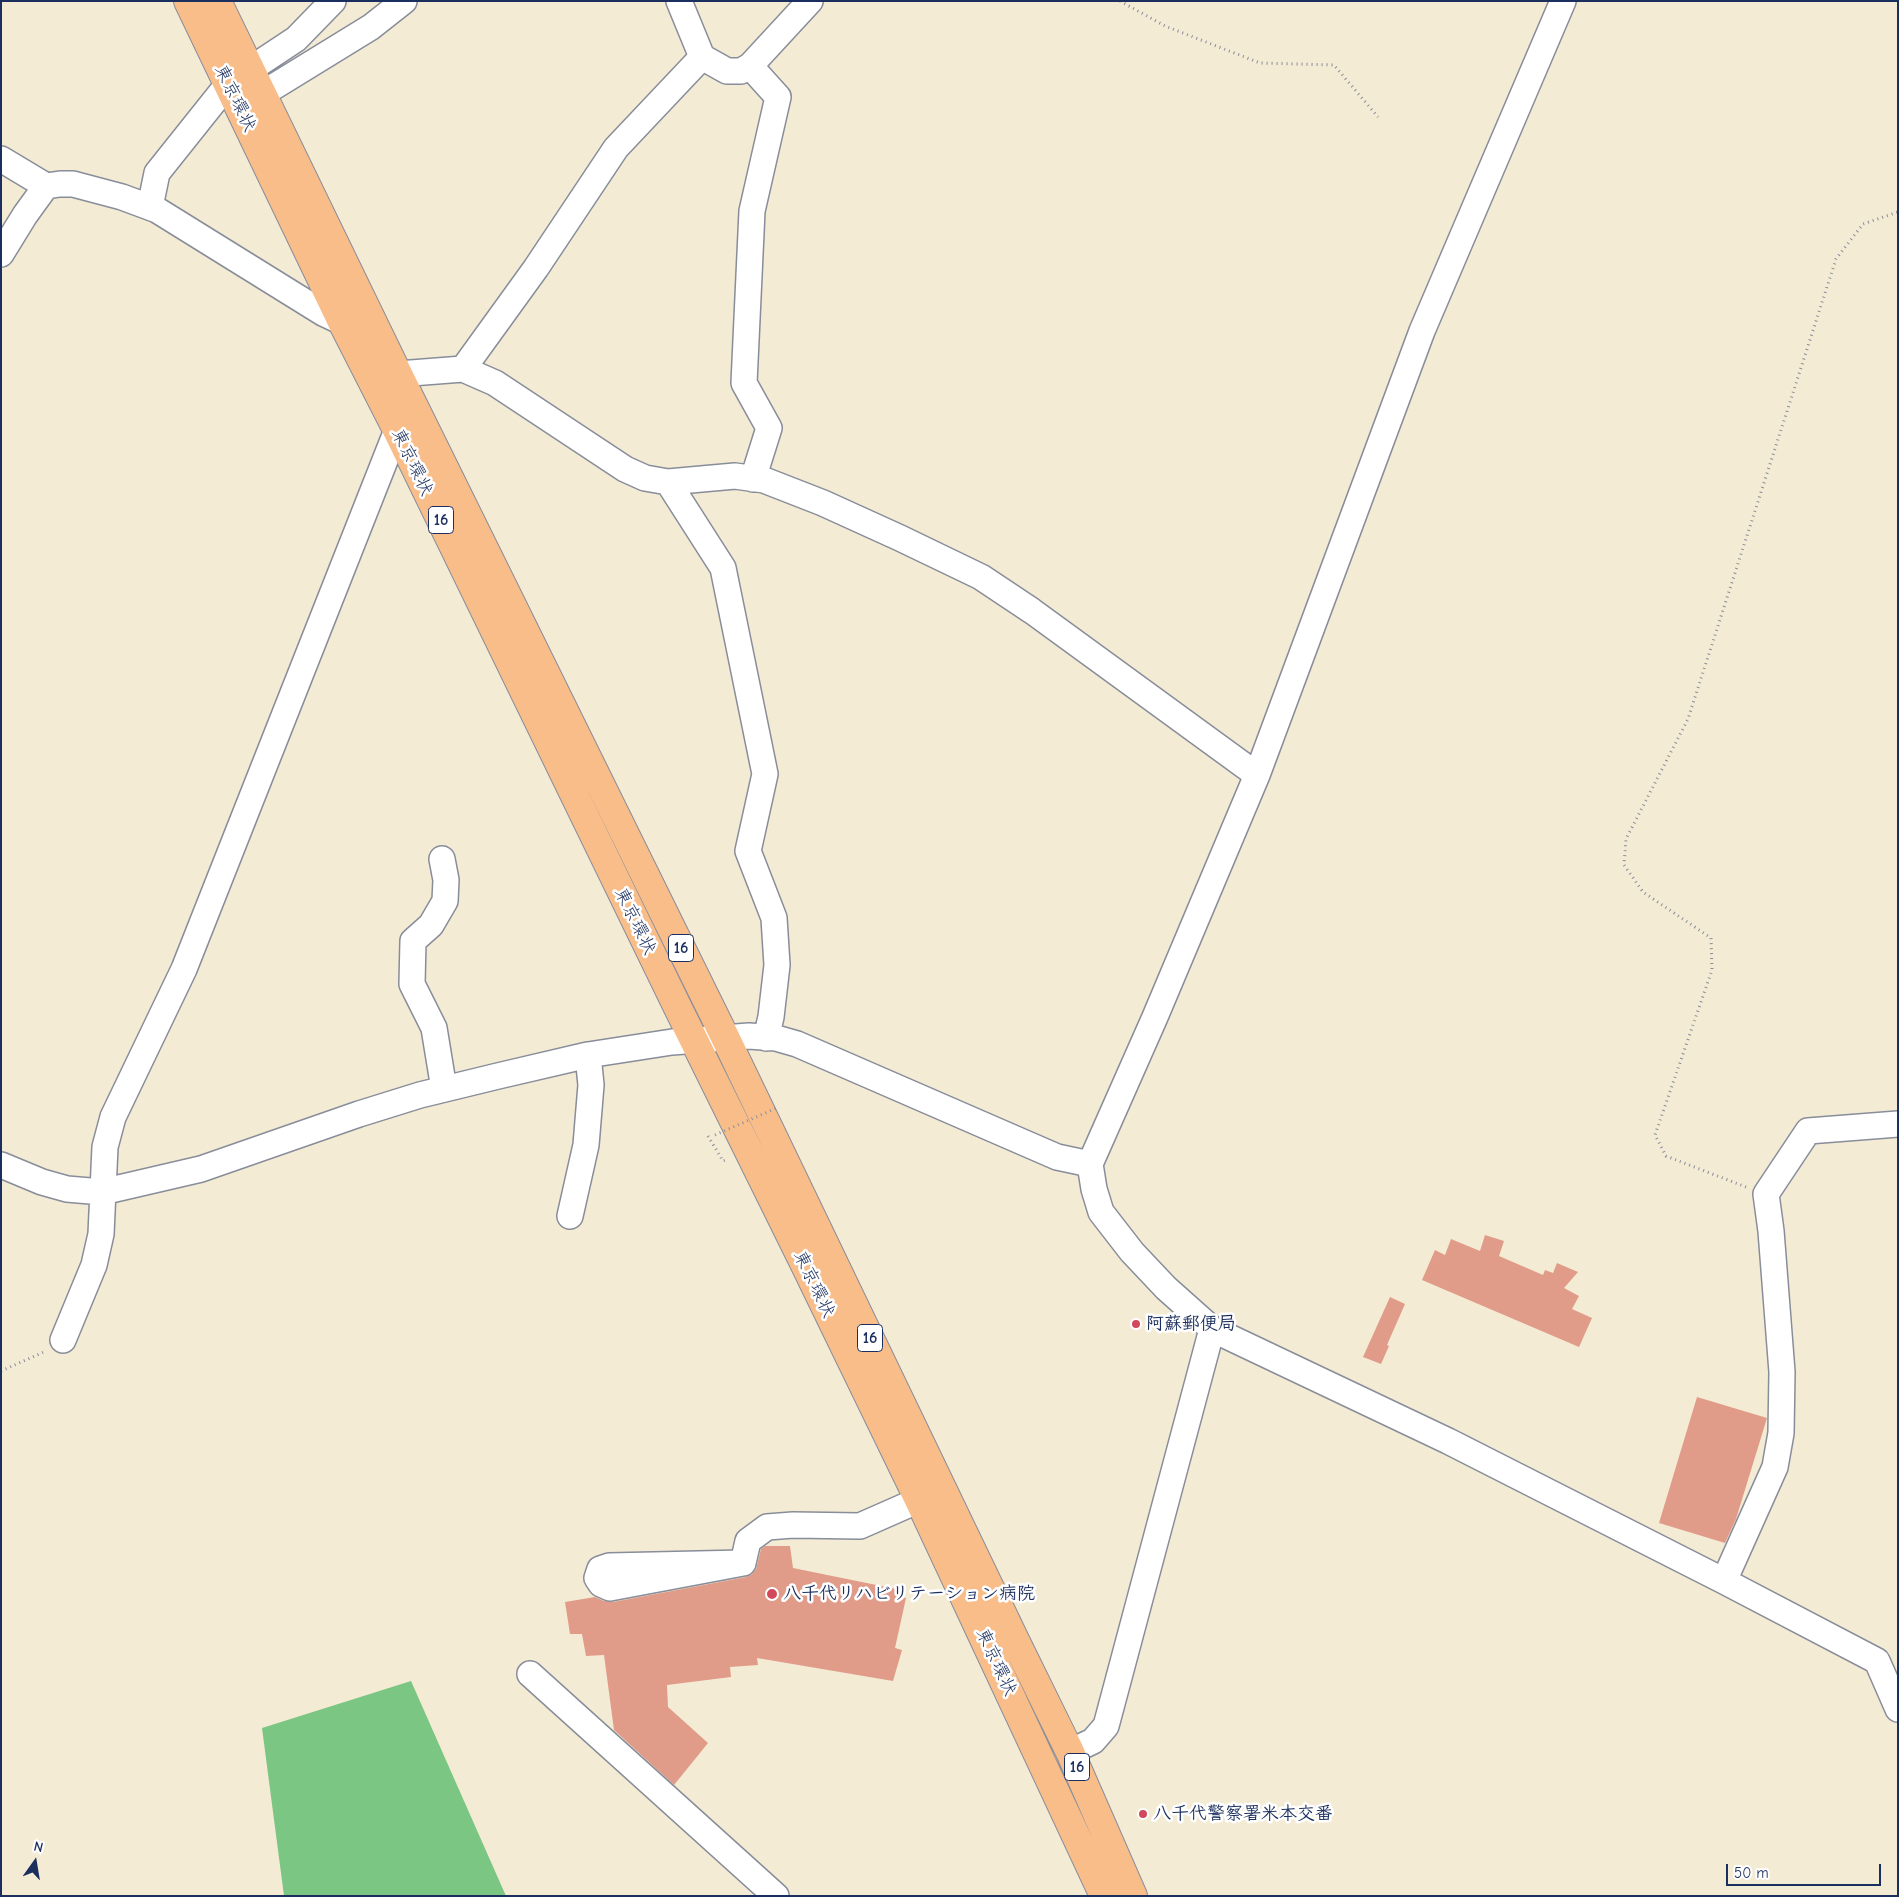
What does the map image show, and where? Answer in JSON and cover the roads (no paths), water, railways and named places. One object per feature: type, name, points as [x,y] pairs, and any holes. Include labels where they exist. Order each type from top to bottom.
[{"type":"highway","name":"東京環状","points":[[188,1],[247,83],[398,374],[725,1037],[1070,1752],[1133,1896]]},
{"type":"highway","name":"東京環状","points":[[217,1],[247,83],[342,322],[397,430],[919,1500],[1104,1896]]},
{"type":"street","points":[[150,207],[157,173],[333,1]]},
{"type":"street","points":[[247,83],[371,27],[404,1]]},
{"type":"street","points":[[679,1],[702,57],[727,71],[741,71],[750,66],[810,1]]},
{"type":"street","points":[[1563,1],[1422,331],[1257,775],[1155,1017],[1090,1164],[1094,1189],[1101,1212],[1132,1252],[1166,1288],[1212,1329],[1448,1442],[1724,1580],[1888,1665],[1898,1709]]},
{"type":"street","points":[[463,369],[536,268],[616,148],[702,57]]},
{"type":"street","points":[[750,66],[778,97],[752,211],[744,383],[769,428],[753,479]]},
{"type":"street","points":[[1,159],[46,186],[73,184],[122,197],[157,210],[323,313],[342,322]]},
{"type":"street","points":[[1,254],[25,215],[46,186]]},
{"type":"street","points":[[398,374],[463,369],[495,383],[625,469],[645,478],[668,482],[735,476],[764,480],[823,502],[981,577],[1101,660],[1257,775]]},
{"type":"street","points":[[63,1340],[94,1265],[101,1234],[106,1147],[113,1117],[184,969],[397,430]]},
{"type":"street","points":[[668,482],[723,568],[765,774],[748,851],[774,918],[776,965],[771,1016],[766,1038]]},
{"type":"street","points":[[442,859],[446,880],[445,901],[431,925],[413,941],[412,984],[434,1028],[444,1089]]},
{"type":"street","points":[[1,1165],[42,1182],[67,1189],[102,1192],[201,1169],[359,1114],[444,1089],[588,1055],[693,1039],[725,1037],[766,1038],[797,1044],[1057,1157],[1090,1164]]},
{"type":"street","points":[[570,1216],[586,1144],[591,1086],[588,1055]]},
{"type":"street","points":[[1724,1580],[1775,1467],[1781,1433],[1782,1372],[1771,1231],[1766,1194],[1808,1131],[1898,1124]]},
{"type":"street","points":[[1070,1752],[1093,1741],[1106,1726],[1212,1329]]},
{"type":"street","points":[[744,1563],[748,1541],[767,1527],[793,1525],[860,1526],[919,1500]]},
{"type":"street","points":[[530,1674],[776,1896]]},
{"type":"place","name":"阿蘇郵便局","points":[[1136,1324]]},
{"type":"place","name":"八千代リハビリテーション病院","points":[[772,1594]]},
{"type":"place","name":"八千代警察署米本交番","points":[[1143,1814]]}]
